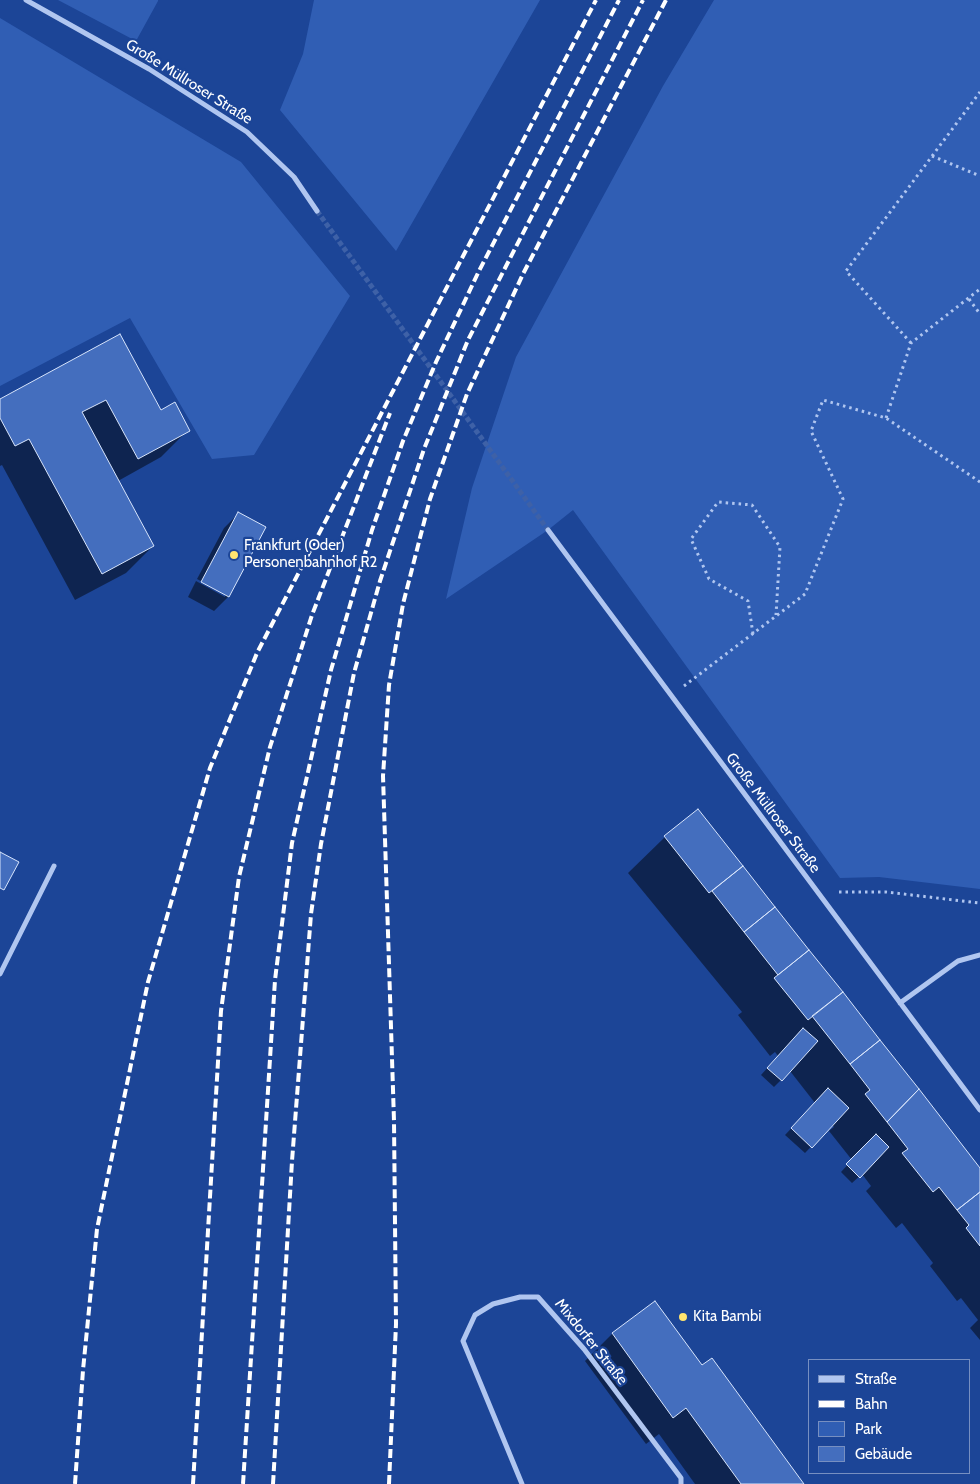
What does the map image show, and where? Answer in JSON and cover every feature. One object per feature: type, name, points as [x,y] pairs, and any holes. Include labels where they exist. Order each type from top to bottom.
[{"type":"street","name":"Große Müllroser Straße","points":[[26,0],[149,69],[247,132],[294,177],[317,211]]},
{"type":"street","name":"Große Müllroser Straße","points":[[548,530],[670,697],[980,1110]]},
{"type":"street","points":[[0,974],[54,866]]},
{"type":"street","points":[[900,1003],[958,961],[980,955]]},
{"type":"street","name":"Mixdorfer Straße","points":[[522,1484],[463,1341],[476,1315],[493,1304],[520,1297],[538,1297],[584,1348],[681,1478],[680,1484]]},
{"type":"path","points":[[911,343],[846,271],[980,92]]},
{"type":"path","points":[[932,156],[980,176]]},
{"type":"path","points":[[886,418],[911,343],[980,289]]},
{"type":"path","points":[[969,299],[980,314]]},
{"type":"path","points":[[670,697],[805,594],[843,499],[811,431],[823,400],[886,418],[980,482]]},
{"type":"path","points":[[752,634],[748,602],[709,579],[691,539],[718,502],[752,505],[780,547],[776,616]]},
{"type":"path","points":[[816,891],[886,892],[980,903]]},
{"type":"green space","points":[[58,0],[158,0],[158,1],[136,41]]},
{"type":"green space","points":[[314,0],[540,0],[396,251],[280,110],[303,54]]},
{"type":"green space","points":[[714,0],[980,0],[980,889],[879,877],[840,878],[573,510],[548,530],[446,599],[472,488],[516,357],[663,86]]},
{"type":"green space","points":[[0,18],[241,162],[350,296],[254,455],[212,459],[130,318],[0,386]]},
{"type":"building","points":[[120,334],[161,410],[175,402],[190,431],[138,459],[106,400],[82,412],[154,546],[102,574],[29,439],[15,446],[0,418],[0,399]]},
{"type":"building","name":"Frankfurt (Oder) Personenbahnhof R2","points":[[238,512],[266,527],[229,597],[201,582]]},
{"type":"building","points":[[698,809],[743,866],[709,893],[664,836]]},
{"type":"building","points":[[0,852],[19,862],[4,890],[0,888]]},
{"type":"building","points":[[743,866],[775,907],[744,932],[712,891]]},
{"type":"building","points":[[775,907],[809,950],[778,975],[744,932]]},
{"type":"building","points":[[809,950],[843,992],[808,1020],[774,978]]},
{"type":"building","points":[[843,992],[880,1040],[850,1064],[812,1016]]},
{"type":"building","points":[[803,1028],[818,1041],[782,1081],[767,1068]]},
{"type":"building","points":[[880,1040],[919,1089],[887,1122],[865,1094],[870,1090],[850,1064]]},
{"type":"building","points":[[828,1088],[849,1108],[812,1148],[791,1128]]},
{"type":"building","points":[[919,1089],[980,1168],[980,1192],[957,1210],[939,1187],[933,1192],[902,1153],[908,1149],[887,1122]]},
{"type":"building","points":[[876,1134],[889,1147],[860,1178],[846,1164]]},
{"type":"building","points":[[980,1192],[980,1246],[966,1228],[969,1225],[957,1210]]},
{"type":"building","name":"Kita Bambi","points":[[655,1301],[702,1365],[712,1358],[804,1484],[741,1484],[686,1408],[673,1418],[612,1333]]},
{"type":"tunnel","points":[[317,211],[548,530]]},
{"type":"railway","points":[[75,1484],[83,1370],[97,1229],[148,982],[210,768],[257,653],[596,0]]},
{"type":"railway","points":[[243,1484],[275,980],[292,843],[331,670],[372,530],[403,441],[436,362],[478,273],[619,0]]},
{"type":"railway","points":[[273,1484],[292,1161],[311,914],[321,844],[354,673],[380,581],[424,449],[468,340],[643,0]]},
{"type":"railway","points":[[389,1484],[396,1324],[394,1121],[383,776],[389,685],[403,604],[430,499],[467,394],[523,274],[666,0]]},
{"type":"railway","points":[[193,1484],[221,1011],[239,877],[270,747],[312,615],[390,413]]},
{"type":"place","name":"Frankfurt (Oder) Personenbahnhof R2","points":[[234,555]]},
{"type":"place","name":"Kita Bambi","points":[[683,1317]]}]
